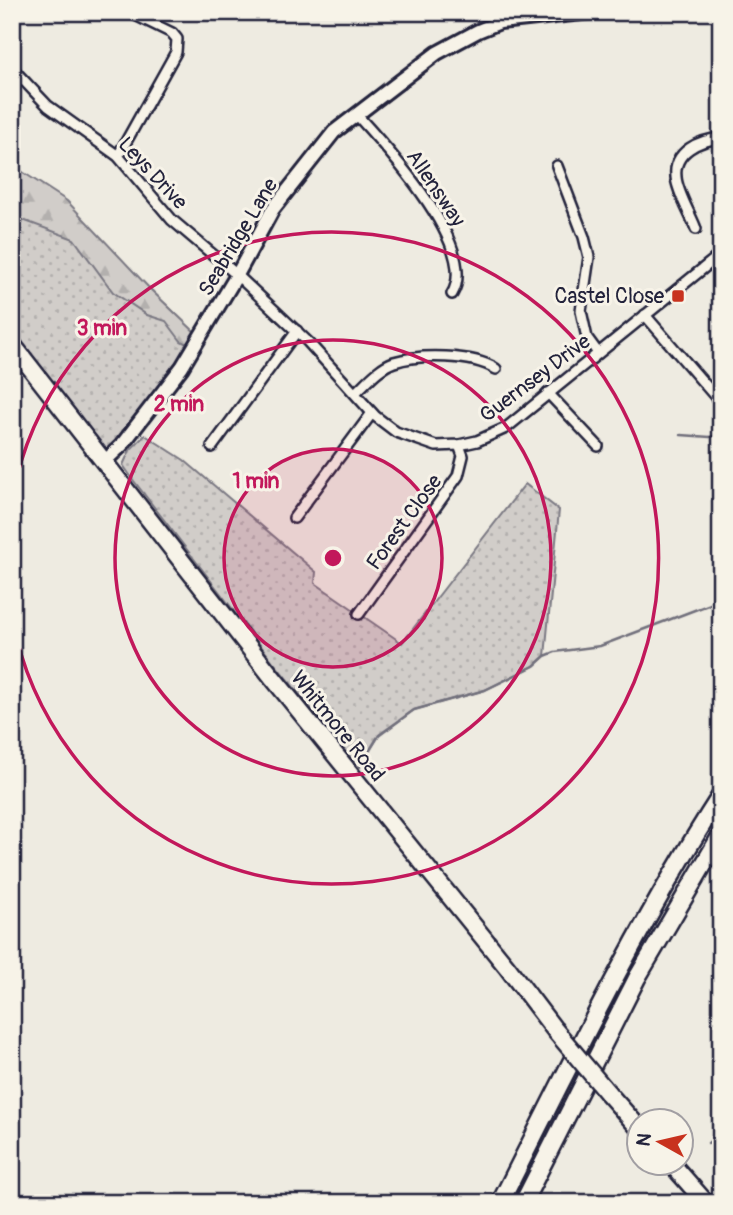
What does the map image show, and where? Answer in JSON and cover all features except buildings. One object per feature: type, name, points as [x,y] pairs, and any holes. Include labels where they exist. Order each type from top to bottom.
[{"type":"highway","name":"Whitmore Road","points":[[12,344],[554,1029],[624,1111]]},
{"type":"highway","points":[[500,1203],[661,891],[721,795]]},
{"type":"highway","points":[[523,1203],[631,989],[674,911],[721,835]]},
{"type":"highway","points":[[682,1176],[706,1203]]},
{"type":"street","points":[[118,156],[176,52],[177,39],[172,33],[129,12]]},
{"type":"street","name":"Seabridge Lane","points":[[104,462],[121,446],[182,367],[273,209],[334,132],[437,54],[478,31],[500,22],[591,12]]},
{"type":"street","name":"Leys Drive","points":[[12,68],[48,106],[118,156],[172,220],[237,275]]},
{"type":"street","name":"Allensway","points":[[356,114],[408,174],[454,247],[458,265],[456,288],[452,294]]},
{"type":"street","points":[[696,229],[676,178],[678,163],[687,149],[706,140],[721,138]]},
{"type":"street","points":[[557,166],[589,257],[582,311],[587,338],[598,354]]},
{"type":"street","name":"Guernsey Drive","points":[[237,275],[297,331],[372,413],[397,432],[436,446],[477,441],[506,428],[721,254]]},
{"type":"street","points":[[645,315],[721,403]]},
{"type":"street","points":[[212,447],[297,331]]},
{"type":"street","points":[[355,393],[393,362],[434,358],[468,359],[485,362],[496,369]]},
{"type":"street","points":[[548,393],[598,446]]},
{"type":"street","points":[[294,518],[372,413]]},
{"type":"street","name":"Forest Close","points":[[359,614],[458,476],[463,456],[459,445]]},
{"type":"green space","points":[[12,165],[200,337],[104,462],[12,344]]},
{"type":"green space","points":[[12,165],[67,201],[150,289],[200,337],[194,348],[181,341],[166,321],[147,315],[113,292],[74,239],[12,216]]},
{"type":"green space","points":[[145,435],[184,460],[316,572],[315,583],[402,643],[525,484],[559,510],[545,656],[534,666],[485,690],[414,710],[379,736],[359,768],[274,663],[123,465],[130,450]]},
{"type":"waterway","points":[[681,435],[710,437],[721,434]]},
{"type":"waterway","points":[[359,768],[379,735],[414,710],[485,690],[534,666],[545,656],[555,652],[600,646],[721,600]]},
{"type":"waterway","points":[[708,1143],[721,1133]]},
{"type":"waterway","points":[[639,1203],[647,1195]]},
{"type":"place","name":"Castel Close","points":[[678,296]]}]
